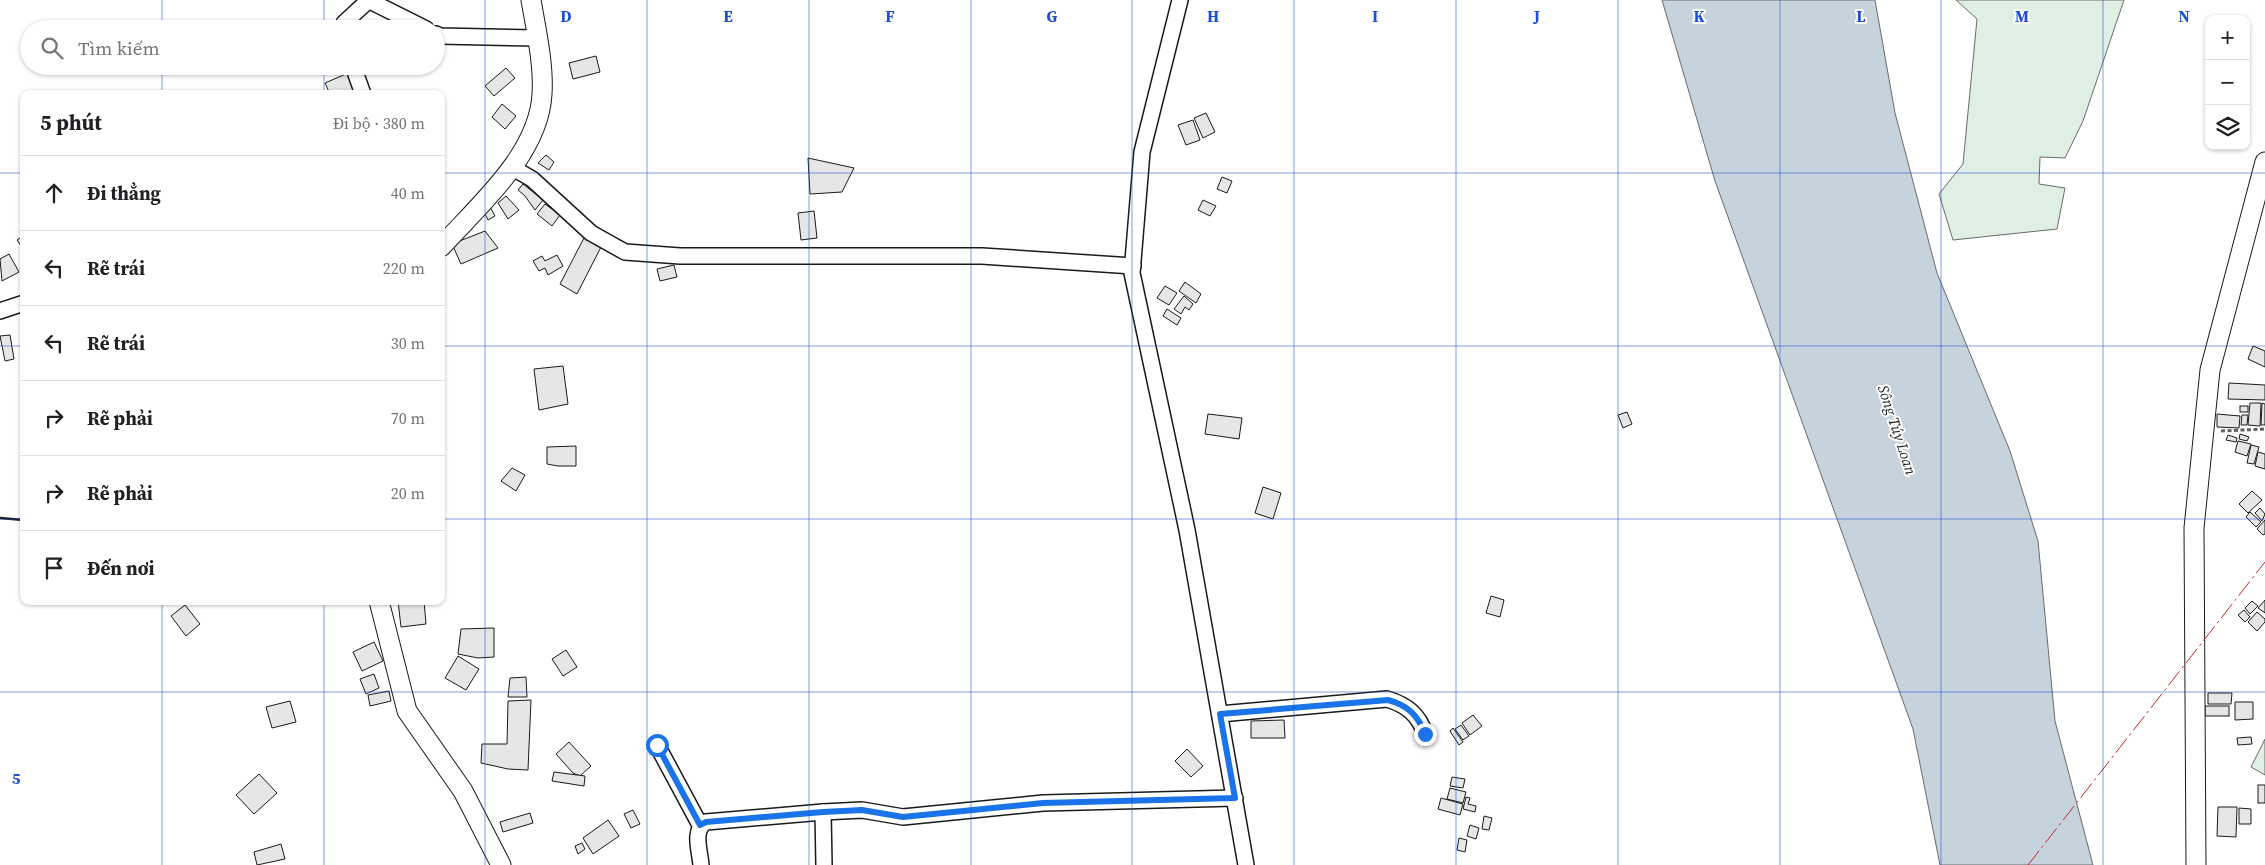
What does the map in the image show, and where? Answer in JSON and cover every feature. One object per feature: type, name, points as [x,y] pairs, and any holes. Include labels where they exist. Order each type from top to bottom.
[{"type":"street","points":[[347,20],[368,0],[408,20]]},
{"type":"street","points":[[445,243],[513,168],[533,133],[542,95],[537,38],[530,0]]},
{"type":"street","points":[[1180,0],[1142,152],[1132,273],[1187,530],[1246,865]]},
{"type":"street","points":[[445,36],[537,38]]},
{"type":"street","points":[[356,75],[362,90]]},
{"type":"street","points":[[2196,865],[2194,528],[2210,370],[2265,162]]},
{"type":"street","points":[[513,168],[532,180],[591,233],[625,252],[680,256],[982,256],[1133,266]]},
{"type":"street","points":[[0,311],[20,304]]},
{"type":"street","points":[[380,605],[408,711],[464,791],[500,865]]},
{"type":"street","points":[[1220,714],[1388,700],[1408,708],[1417,716],[1425,734]]},
{"type":"street","points":[[657,745],[700,825],[698,832],[701,865]]},
{"type":"street","points":[[700,825],[706,822],[862,810],[903,817],[1043,803],[1235,798]]},
{"type":"street","points":[[823,812],[824,865]]},
{"type":"path","points":[[2204,431],[2265,429]]},
{"type":"green space","points":[[1956,0],[2124,0],[2083,121],[2065,158],[2040,157],[2039,184],[2065,188],[2057,229],[1953,240],[1939,194],[1963,164],[1977,19]]},
{"type":"green space","points":[[2265,739],[2265,775],[2251,767]]},
{"type":"water","name":"Sông Túy Loan","points":[[1662,0],[1875,0],[1895,113],[1937,273],[2010,451],[2038,541],[2055,721],[2093,865],[1940,865],[1913,729],[1715,181]]},
{"type":"building","points":[[596,56],[600,72],[573,79],[569,63]]},
{"type":"building","points":[[506,68],[515,78],[494,96],[485,86]]},
{"type":"building","points":[[343,75],[349,75],[355,90],[328,90],[325,83]]},
{"type":"building","points":[[502,104],[516,116],[505,129],[492,117]]},
{"type":"building","points":[[1206,113],[1215,132],[1203,138],[1194,118]]},
{"type":"building","points":[[1193,120],[1200,140],[1186,145],[1178,125]]},
{"type":"building","points":[[546,155],[554,162],[549,170],[538,163]]},
{"type":"building","points":[[808,158],[854,168],[842,192],[810,194]]},
{"type":"building","points":[[1222,177],[1232,181],[1227,193],[1217,189]]},
{"type":"building","points":[[523,184],[543,200],[535,210],[518,190]]},
{"type":"building","points":[[506,196],[519,210],[508,219],[498,203]]},
{"type":"building","points":[[1203,200],[1216,206],[1210,216],[1198,210]]},
{"type":"building","points":[[487,201],[495,216],[488,220],[482,208]]},
{"type":"building","points":[[545,204],[560,215],[552,226],[537,214]]},
{"type":"building","points":[[814,211],[817,238],[801,240],[798,213]]},
{"type":"building","points":[[485,231],[498,248],[461,264],[452,244]]},
{"type":"building","points":[[584,238],[601,247],[577,294],[560,284]]},
{"type":"building","points":[[9,254],[19,272],[2,281],[0,259]]},
{"type":"building","points":[[557,255],[563,266],[548,275],[545,268],[539,271],[533,261],[542,256],[545,261]]},
{"type":"building","points":[[674,265],[677,277],[660,281],[657,269]]},
{"type":"building","points":[[1185,282],[1201,294],[1196,303],[1179,291]]},
{"type":"building","points":[[1165,286],[1177,293],[1169,305],[1157,298]]},
{"type":"building","points":[[1184,296],[1193,304],[1189,310],[1185,307],[1181,314],[1174,309]]},
{"type":"building","points":[[1167,309],[1181,318],[1177,325],[1163,316]]},
{"type":"building","points":[[10,335],[14,359],[5,361],[0,336]]},
{"type":"building","points":[[2253,346],[2265,351],[2265,367],[2248,359]]},
{"type":"building","points":[[563,366],[568,404],[539,410],[534,369]]},
{"type":"building","points":[[2229,383],[2265,385],[2265,400],[2228,399]]},
{"type":"building","points":[[2250,403],[2261,403],[2260,426],[2248,425]]},
{"type":"building","points":[[2262,403],[2265,404],[2265,425],[2261,425]]},
{"type":"building","points":[[2240,406],[2248,406],[2248,412],[2240,412]]},
{"type":"building","points":[[1627,412],[1632,424],[1623,428],[1618,415]]},
{"type":"building","points":[[1208,414],[1242,418],[1239,439],[1205,434]]},
{"type":"building","points":[[2217,414],[2240,416],[2239,428],[2217,427]]},
{"type":"building","points":[[2242,415],[2248,415],[2247,425],[2241,425]]},
{"type":"building","points":[[2240,434],[2249,437],[2247,441],[2239,439]]},
{"type":"building","points":[[2228,435],[2237,438],[2236,442],[2226,440]]},
{"type":"building","points":[[2238,441],[2251,444],[2247,456],[2235,452]]},
{"type":"building","points":[[2251,445],[2259,447],[2254,464],[2247,463]]},
{"type":"building","points":[[576,446],[576,466],[547,464],[547,447]]},
{"type":"building","points":[[2258,452],[2265,454],[2265,469],[2255,466]]},
{"type":"building","points":[[512,468],[525,475],[516,491],[501,481]]},
{"type":"building","points":[[1263,487],[1281,493],[1273,519],[1255,513]]},
{"type":"building","points":[[2252,491],[2262,500],[2248,513],[2239,504]]},
{"type":"building","points":[[2260,508],[2265,514],[2262,521],[2255,513]]},
{"type":"building","points":[[2250,512],[2261,522],[2256,527],[2246,517]]},
{"type":"building","points":[[2265,520],[2265,534],[2263,535],[2257,529]]},
{"type":"building","points":[[1491,596],[1504,600],[1500,617],[1486,613]]},
{"type":"building","points":[[2265,600],[2265,613],[2258,608]]},
{"type":"building","points":[[2252,601],[2258,606],[2250,614],[2245,608]]},
{"type":"building","points":[[185,605],[200,624],[186,636],[171,616]]},
{"type":"building","points":[[398,605],[424,605],[426,624],[401,627]]},
{"type":"building","points":[[2244,610],[2250,617],[2245,622],[2238,615]]},
{"type":"building","points":[[2257,612],[2265,619],[2265,622],[2257,631],[2248,622]]},
{"type":"building","points":[[494,628],[494,657],[478,658],[458,654],[461,629]]},
{"type":"building","points":[[374,642],[383,661],[362,671],[353,652]]},
{"type":"building","points":[[566,650],[577,667],[563,676],[552,659]]},
{"type":"building","points":[[458,656],[479,669],[466,690],[445,678]]},
{"type":"building","points":[[374,674],[379,688],[366,694],[360,679]]},
{"type":"building","points":[[526,677],[527,697],[508,697],[510,678]]},
{"type":"building","points":[[389,691],[391,701],[370,706],[368,695]]},
{"type":"building","points":[[2208,693],[2232,693],[2231,704],[2208,704]]},
{"type":"building","points":[[531,700],[528,770],[508,769],[481,763],[482,744],[507,744],[508,701]]},
{"type":"building","points":[[290,701],[296,722],[272,728],[266,707]]},
{"type":"building","points":[[2235,702],[2253,702],[2253,719],[2235,720]]},
{"type":"building","points":[[2205,706],[2229,706],[2229,716],[2205,716]]},
{"type":"building","points":[[1473,715],[1482,726],[1470,735],[1462,723]]},
{"type":"building","points":[[1284,720],[1285,738],[1251,738],[1251,721]]},
{"type":"building","points":[[1461,725],[1469,736],[1463,740],[1455,729]]},
{"type":"building","points":[[1453,728],[1463,742],[1459,745],[1450,731]]},
{"type":"building","points":[[2251,737],[2252,744],[2238,745],[2237,738]]},
{"type":"building","points":[[569,742],[591,766],[580,776],[573,773],[556,754]]},
{"type":"building","points":[[1187,749],[1203,766],[1191,777],[1175,761]]},
{"type":"building","points":[[554,772],[585,776],[584,786],[552,781]]},
{"type":"building","points":[[259,774],[277,793],[254,814],[236,795]]},
{"type":"building","points":[[1452,777],[1465,779],[1463,788],[1450,786]]},
{"type":"building","points":[[2258,785],[2265,785],[2265,803],[2258,803]]},
{"type":"building","points":[[1450,788],[1466,792],[1463,803],[1447,799]]},
{"type":"building","points":[[1466,797],[1470,798],[1468,804],[1476,806],[1475,812],[1463,809]]},
{"type":"building","points":[[1441,798],[1463,804],[1460,815],[1438,809]]},
{"type":"building","points":[[2218,807],[2237,807],[2236,837],[2217,836]]},
{"type":"building","points":[[2239,808],[2251,809],[2251,824],[2239,824]]},
{"type":"building","points":[[633,810],[640,824],[631,828],[624,814]]},
{"type":"building","points":[[530,813],[533,823],[503,832],[500,822]]},
{"type":"building","points":[[1484,816],[1492,818],[1489,830],[1482,829]]},
{"type":"building","points":[[608,820],[619,836],[593,854],[583,838]]},
{"type":"building","points":[[1470,825],[1479,828],[1476,839],[1467,836]]},
{"type":"building","points":[[1459,838],[1467,840],[1465,852],[1457,850]]},
{"type":"building","points":[[582,843],[585,849],[578,854],[575,846]]},
{"type":"building","points":[[281,844],[285,859],[257,865],[254,852]]},
{"type":"wall","points":[[0,518],[20,520]]},
{"type":"power","points":[[2028,865],[2265,562]]},
{"type":"route","points":[[657,745],[700,825],[706,822],[862,810],[903,817],[1043,803],[1235,798],[1220,714],[1377,699],[1388,700],[1399,702],[1417,716],[1425,734]]}]
